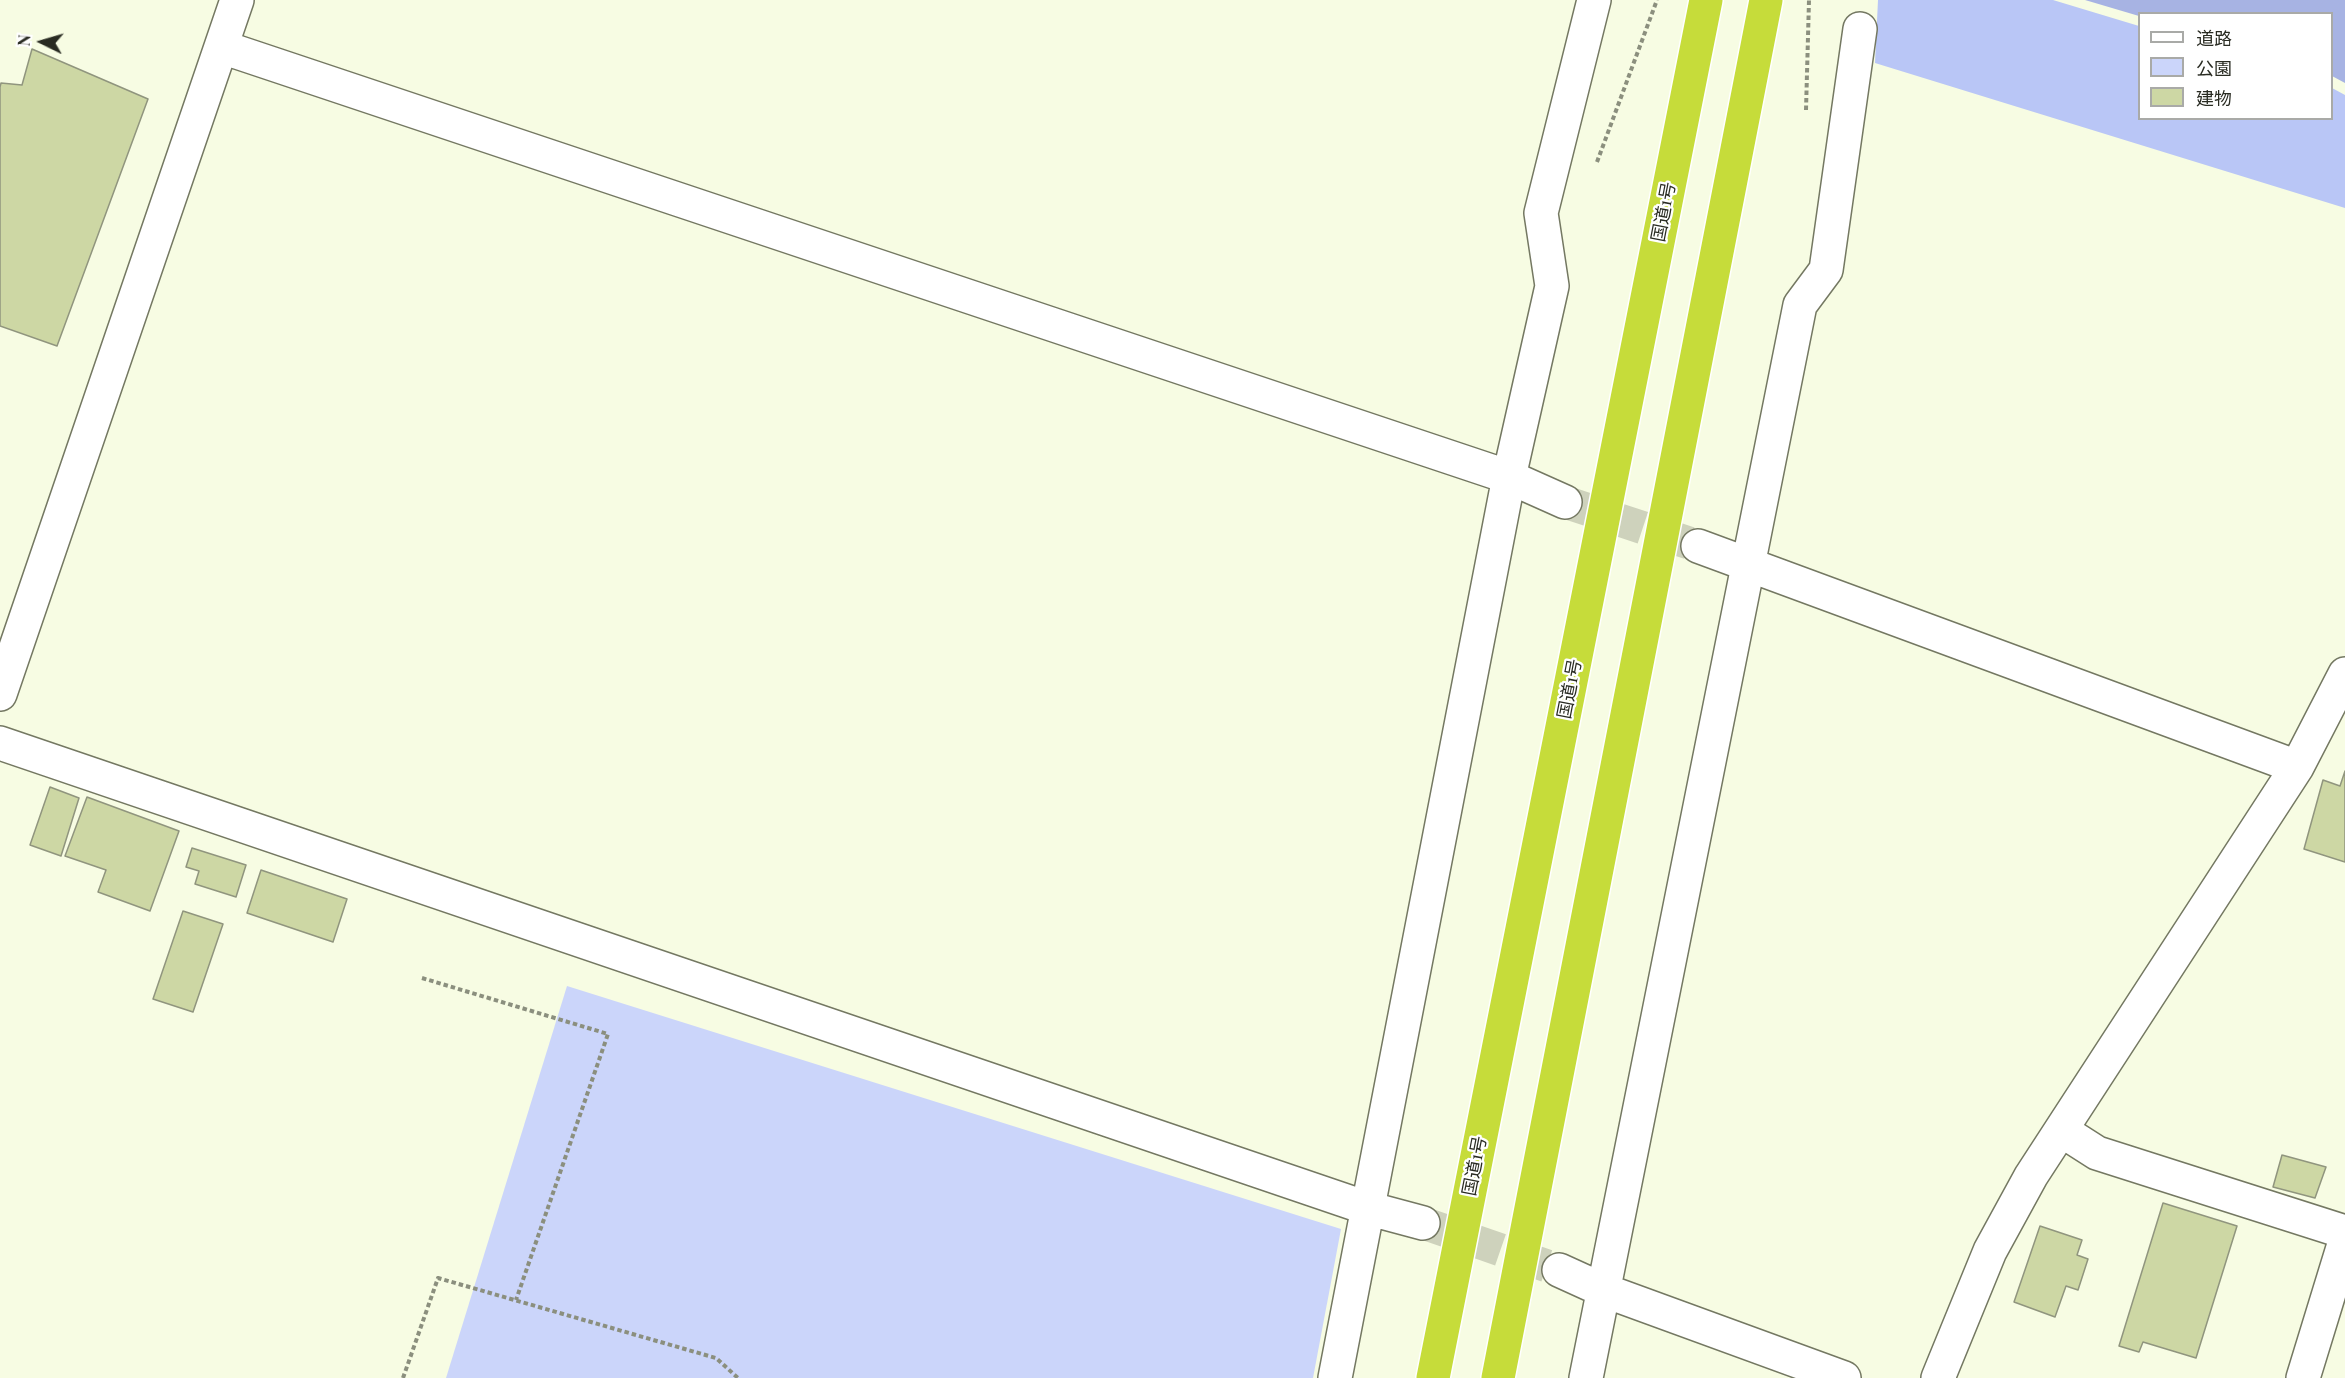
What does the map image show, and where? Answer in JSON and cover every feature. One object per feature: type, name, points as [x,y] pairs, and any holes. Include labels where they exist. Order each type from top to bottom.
[{"type":"highway","name":"国道1号","points":[[1433,1378],[1706,0]]},
{"type":"highway","points":[[1498,1378],[1766,0]]},
{"type":"street","points":[[0,694],[237,0]]},
{"type":"street","points":[[1335,1378],[1509,477],[1552,286],[1541,213],[1594,0]]},
{"type":"street","points":[[1586,1378],[1800,304],[1826,270],[1860,29]]},
{"type":"street","points":[[222,47],[1509,477],[1565,502]]},
{"type":"street","points":[[1698,546],[2297,767]]},
{"type":"street","points":[[1938,1378],[1990,1251],[2031,1176],[2297,767],[2345,674]]},
{"type":"street","points":[[0,743],[1367,1208],[1423,1223]]},
{"type":"street","points":[[2061,1130],[2097,1153],[2345,1232]]},
{"type":"street","points":[[2303,1378],[2345,1241]]},
{"type":"street","points":[[1558,1270],[1603,1290],[1844,1378]]},
{"type":"path","points":[[1596,165],[1657,0]]},
{"type":"path","points":[[422,978],[608,1034],[516,1300]]},
{"type":"path","points":[[403,1378],[438,1278],[716,1358],[738,1378]]},
{"type":"green space","points":[[567,986],[1341,1229],[1313,1378],[446,1378]]},
{"type":"shaded area","points":[[1878,0],[2053,0],[2138,26],[2138,120],[2333,120],[2333,89],[2345,95],[2345,208],[1875,63]]},
{"type":"shaded area","points":[[2085,0],[2345,0],[2345,83],[2333,77],[2333,12],[2138,12],[2138,16]]},
{"type":"building","points":[[32,49],[148,99],[57,346],[0,326],[0,87],[1,83],[22,85]]},
{"type":"building","points":[[2345,771],[2345,862],[2304,849],[2323,780],[2340,786]]},
{"type":"building","points":[[50,787],[79,798],[61,856],[30,845]]},
{"type":"building","points":[[87,797],[179,831],[150,911],[98,892],[106,870],[65,856]]},
{"type":"building","points":[[192,848],[246,865],[236,897],[195,884],[199,871],[186,867]]},
{"type":"building","points":[[261,870],[347,899],[333,942],[247,913]]},
{"type":"building","points":[[183,911],[223,924],[193,1012],[153,999]]},
{"type":"building","points":[[2282,1155],[2326,1167],[2315,1198],[2273,1187]]},
{"type":"building","points":[[2163,1203],[2237,1226],[2196,1358],[2143,1342],[2139,1352],[2119,1346]]},
{"type":"building","points":[[2040,1226],[2082,1240],[2077,1255],[2088,1259],[2078,1290],[2066,1286],[2055,1317],[2014,1302]]},
{"type":"tunnel","points":[[1565,502],[1698,546]]},
{"type":"tunnel","points":[[1423,1223],[1559,1270]]}]
